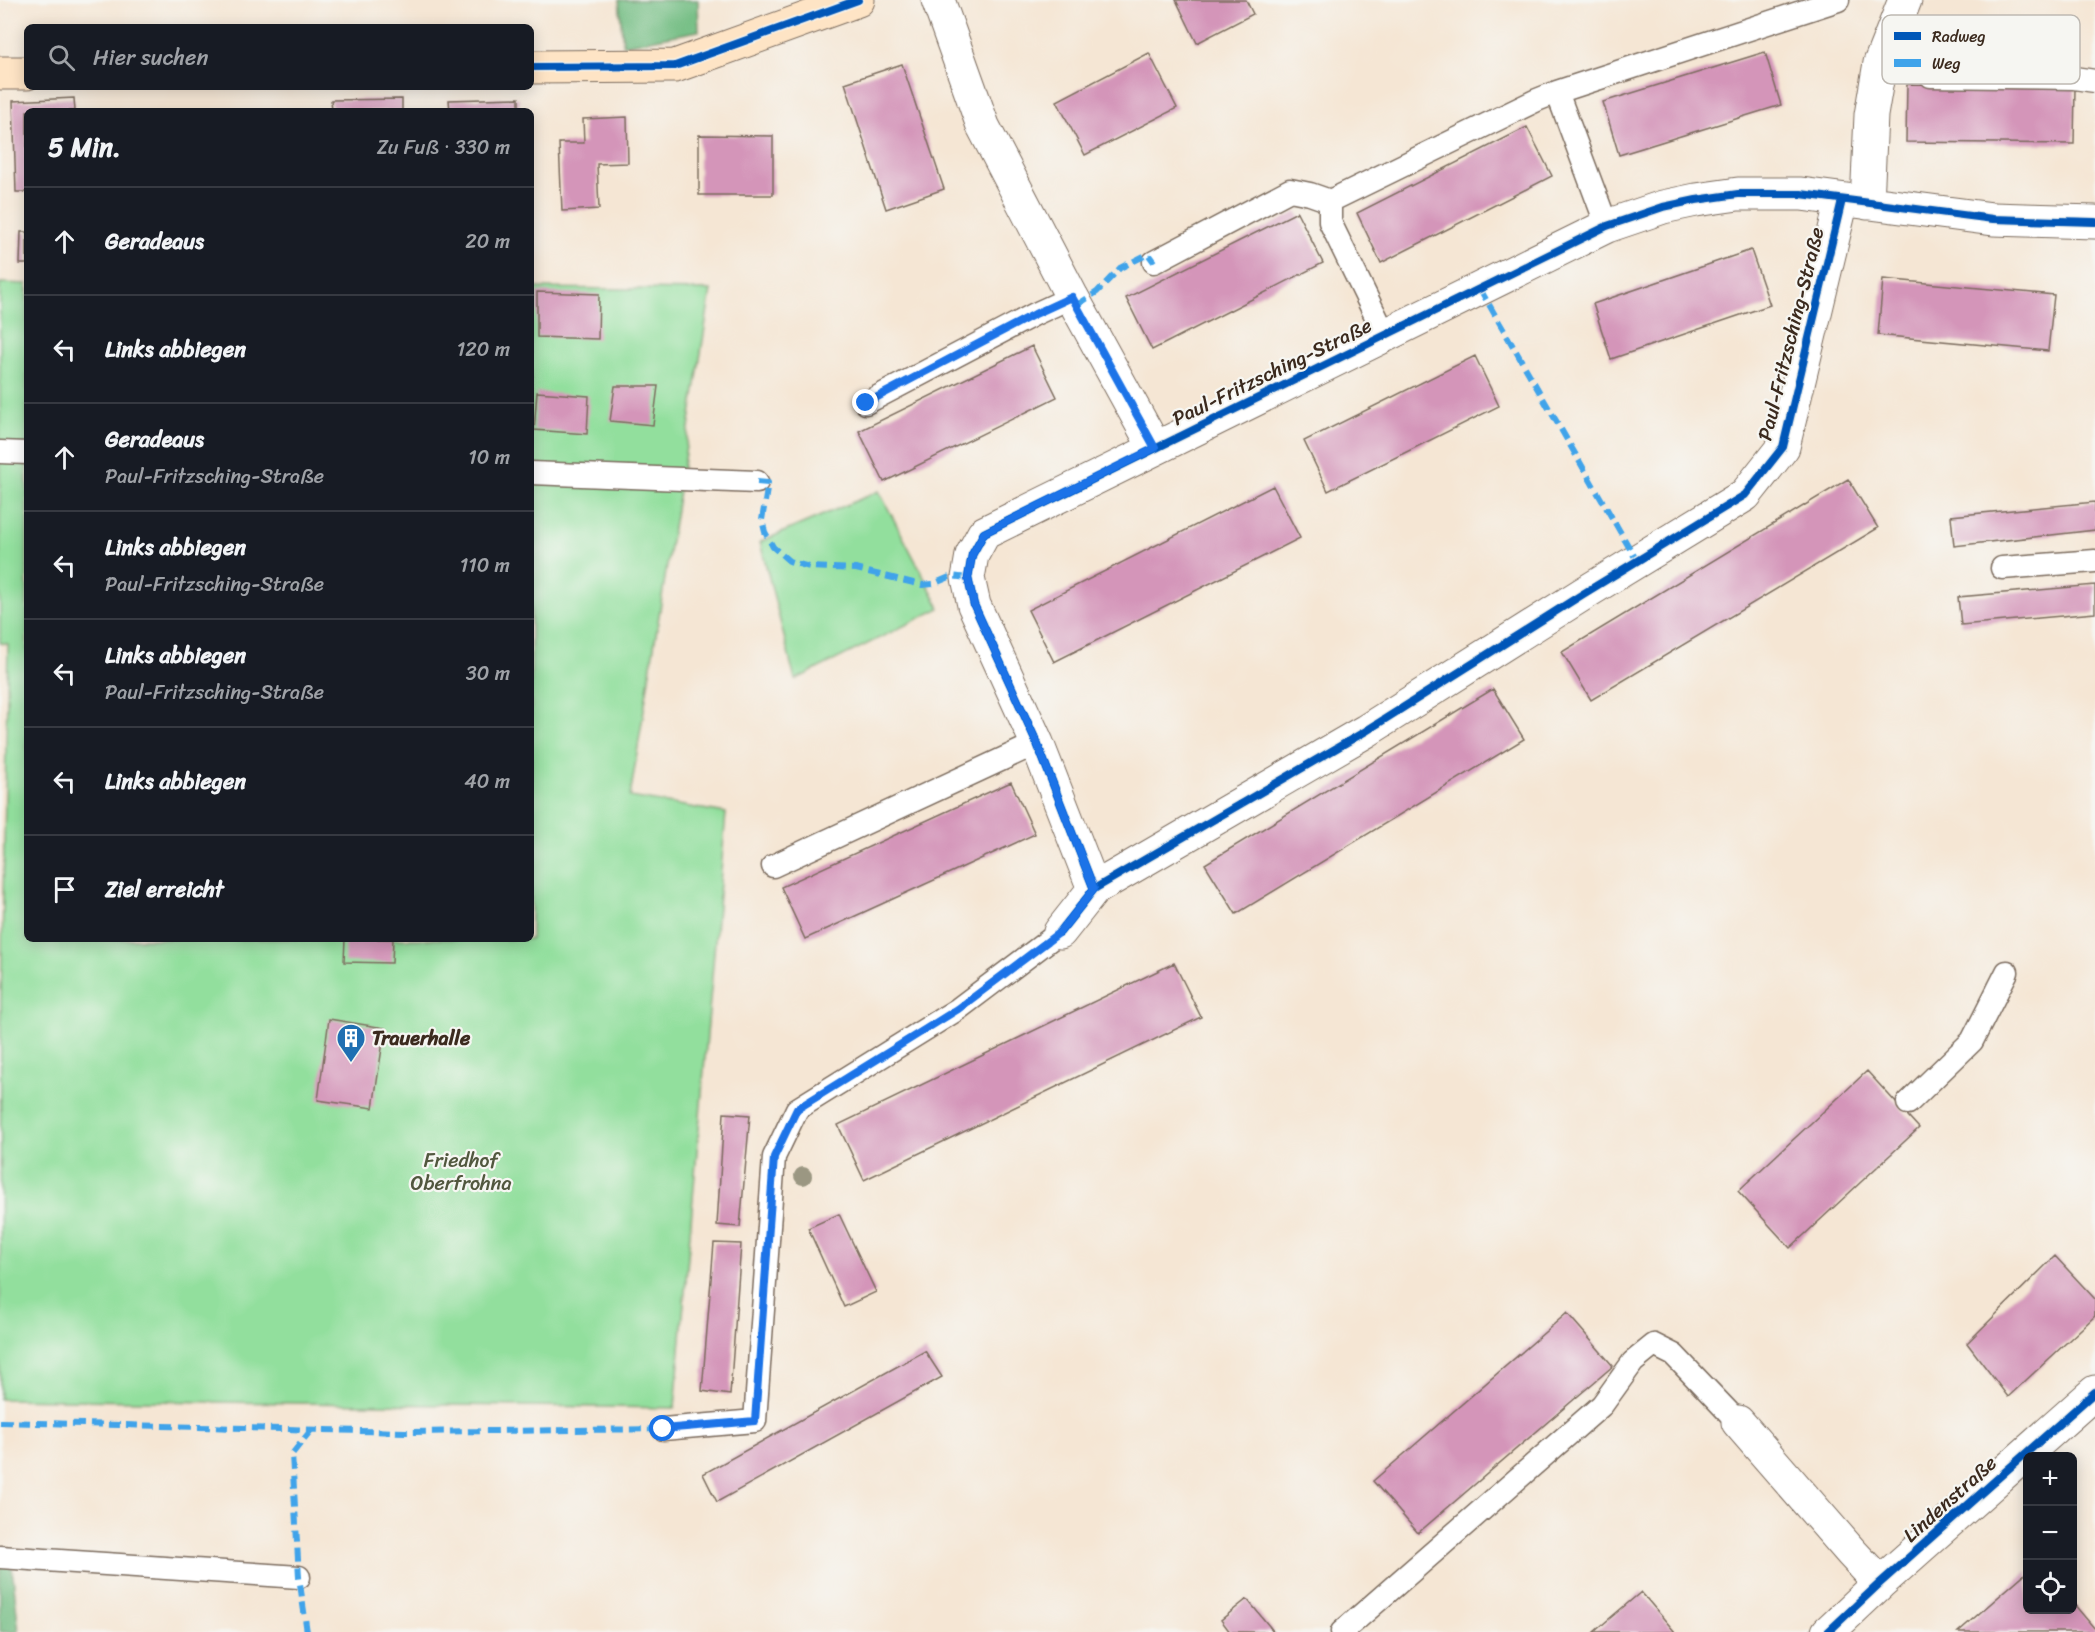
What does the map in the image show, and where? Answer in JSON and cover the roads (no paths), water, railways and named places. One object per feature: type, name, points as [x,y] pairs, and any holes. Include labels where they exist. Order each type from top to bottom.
[{"type":"street","points":[[534,67],[675,66],[858,0]]},
{"type":"street","name":"Paul-Fritzsching-Straße","points":[[938,0],[983,126],[1072,297],[1155,448]]},
{"type":"street","name":"Paul-Fritzsching-Straße","points":[[1899,15],[1905,0]]},
{"type":"street","name":"Paul-Fritzsching-Straße","points":[[1060,932],[1094,889],[1366,731],[1582,594],[1745,495],[1783,447],[1854,202],[1882,58]]},
{"type":"street","points":[[0,73],[24,73]]},
{"type":"street","name":"Paul-Fritzsching-Straße","points":[[1094,889],[1037,743],[974,605],[968,578],[972,555],[984,533],[1607,226],[1663,207],[1738,194],[1801,194],[1993,219],[2095,222]]},
{"type":"street","name":"Lindenstraße","points":[[1828,1632],[2095,1392]]},
{"type":"street","points":[[1738,1422],[1880,1583]]},
{"type":"lane","points":[[1154,262],[1290,190],[1330,201],[1557,92],[1838,0]]},
{"type":"lane","points":[[2080,79],[2095,81]]},
{"type":"lane","points":[[1557,92],[1607,226]]},
{"type":"lane","points":[[1330,201],[1330,222],[1385,335]]},
{"type":"lane","points":[[866,403],[1035,314],[1072,297]]},
{"type":"lane","points":[[0,452],[24,453]]},
{"type":"lane","points":[[534,473],[757,482]]},
{"type":"lane","points":[[2002,568],[2095,561]]},
{"type":"lane","points":[[773,866],[1037,743]]},
{"type":"lane","points":[[663,1429],[755,1421],[774,1157],[797,1109],[958,1009],[1060,932]]},
{"type":"lane","points":[[1908,1103],[1972,1041],[2007,972]]},
{"type":"lane","points":[[1342,1632],[1602,1405],[1633,1362],[1654,1345],[1674,1355],[1738,1422]]},
{"type":"lane","points":[[0,1557],[299,1577]]},
{"type":"place","name":"Trauerhalle","points":[[351,1064]]},
{"type":"park label","name":"Friedhof Oberfrohna","points":[[461,1172]]}]
